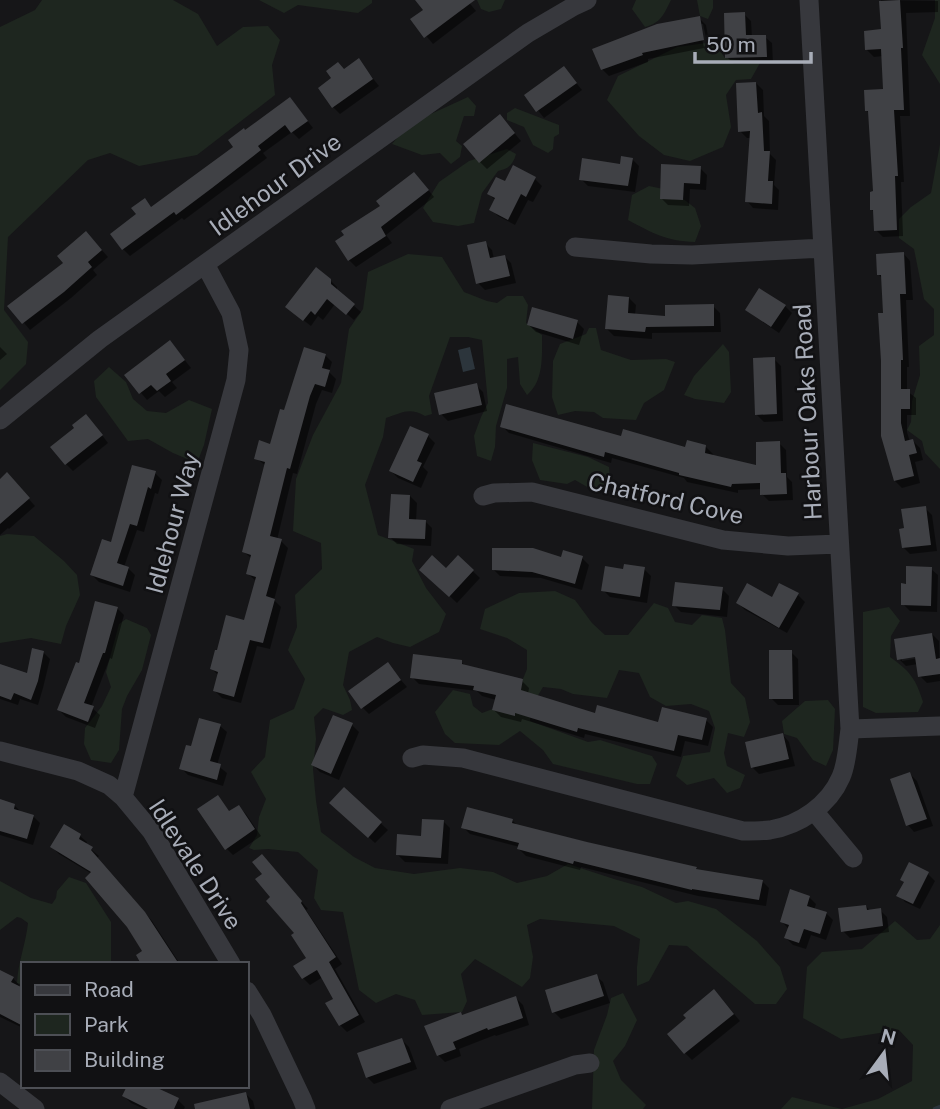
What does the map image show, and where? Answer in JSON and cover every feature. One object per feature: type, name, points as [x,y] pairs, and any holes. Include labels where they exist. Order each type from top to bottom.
[{"type":"street","name":"Idlehour Drive","points":[[0,420],[100,339],[528,33],[587,0]]},
{"type":"street","name":"Harbour Oaks Road","points":[[412,758],[423,755],[463,758],[743,831],[771,830],[814,811],[828,798],[842,776],[850,729],[810,0]]},
{"type":"street","points":[[575,247],[692,255],[823,248]]},
{"type":"street","name":"Idlehour Way","points":[[123,797],[236,380],[239,351],[230,313],[205,264]]},
{"type":"street","name":"Chatford Cove","points":[[483,496],[532,492],[723,540],[788,546],[839,544]]},
{"type":"street","points":[[850,729],[940,726]]},
{"type":"street","name":"Idlevale Drive","points":[[0,751],[78,771],[109,785],[123,797],[152,832],[230,962]]},
{"type":"street","points":[[814,811],[853,858]]},
{"type":"street","points":[[248,993],[306,1109]]},
{"type":"street","points":[[450,1109],[575,1065],[590,1063]]},
{"type":"street","points":[[0,1082],[35,1109]]},
{"type":"green space","points":[[42,0],[173,0],[198,14],[217,46],[243,27],[268,26],[280,40],[272,65],[275,95],[197,155],[139,166],[110,153],[88,160],[8,237],[4,310],[28,342],[26,364],[0,390],[0,27],[35,10]]},
{"type":"green space","points":[[259,0],[372,0],[372,3],[358,13],[298,5],[284,13]]},
{"type":"green space","points":[[477,0],[505,0],[501,9],[489,12],[481,9]]},
{"type":"green space","points":[[636,0],[671,0],[664,14],[645,27],[632,9]]},
{"type":"green space","points":[[697,0],[713,0],[708,19],[700,16]]},
{"type":"green space","points":[[935,0],[940,0],[940,84],[922,55],[935,18]]},
{"type":"green space","points":[[714,42],[725,58],[760,63],[751,79],[736,80],[726,95],[731,127],[723,147],[690,161],[664,155],[639,136],[607,100],[618,76],[677,47]]},
{"type":"green space","points":[[468,97],[476,106],[474,116],[464,116],[456,141],[462,146],[460,157],[451,164],[440,153],[422,155],[392,144],[409,124]]},
{"type":"green space","points":[[515,108],[559,125],[559,134],[554,137],[553,149],[548,153],[533,145],[524,127],[507,120],[507,113]]},
{"type":"green space","points":[[940,144],[940,469],[925,453],[922,441],[907,430],[920,375],[919,346],[934,335],[934,309],[924,299],[914,249],[899,238],[899,219],[931,193]]},
{"type":"green space","points":[[507,149],[516,154],[515,158],[510,166],[498,171],[482,193],[474,223],[458,226],[433,222],[423,208],[439,182],[469,161]]},
{"type":"green space","points":[[649,186],[673,191],[695,208],[701,226],[695,242],[667,238],[628,220],[632,195]]},
{"type":"green space","points":[[408,254],[442,257],[464,292],[487,301],[497,303],[507,296],[523,296],[528,305],[526,323],[542,335],[541,368],[537,383],[527,395],[520,384],[518,357],[507,359],[507,388],[496,426],[491,461],[477,456],[474,436],[488,403],[482,340],[450,337],[429,396],[432,414],[425,416],[410,411],[386,418],[383,437],[365,485],[378,535],[414,549],[412,561],[426,588],[446,614],[439,632],[410,647],[377,637],[349,652],[343,685],[352,710],[343,715],[323,708],[314,717],[316,739],[313,769],[321,832],[354,857],[375,868],[414,874],[460,868],[493,872],[517,883],[547,876],[568,864],[642,887],[676,903],[688,901],[716,909],[757,941],[780,967],[787,989],[776,1004],[755,1004],[687,946],[669,945],[649,981],[637,986],[640,939],[614,926],[540,919],[527,925],[533,957],[530,978],[522,987],[475,959],[461,974],[467,1001],[462,1012],[422,1015],[415,1000],[396,994],[376,1003],[359,990],[343,912],[321,910],[314,898],[318,870],[298,852],[249,848],[257,835],[259,817],[266,799],[251,772],[265,757],[270,720],[294,709],[305,679],[288,650],[297,627],[295,595],[322,569],[321,543],[293,531],[296,479],[313,435],[341,383],[349,329],[363,309],[368,272]]},
{"type":"green space","points":[[589,328],[596,328],[601,350],[631,360],[666,359],[675,362],[664,390],[644,403],[636,420],[603,418],[594,412],[575,411],[558,415],[552,397],[553,361],[560,344],[586,334]]},
{"type":"green space","points":[[723,344],[729,352],[731,392],[724,403],[684,395],[694,376]]},
{"type":"green space","points":[[109,367],[126,382],[133,399],[147,411],[166,413],[189,400],[212,409],[197,463],[148,439],[128,441],[96,397],[94,381]]},
{"type":"green space","points":[[533,443],[588,457],[609,467],[608,489],[596,492],[575,480],[567,484],[540,480],[532,460]]},
{"type":"green space","points":[[0,536],[34,536],[77,575],[80,595],[61,644],[31,638],[0,643]]},
{"type":"green space","points":[[555,591],[575,600],[605,635],[628,635],[654,603],[668,608],[675,622],[692,625],[702,615],[722,618],[731,683],[745,698],[750,722],[744,737],[728,733],[724,753],[727,766],[745,775],[740,788],[727,793],[714,778],[687,785],[676,776],[683,756],[710,752],[715,728],[709,711],[691,704],[666,706],[650,697],[639,673],[619,670],[607,698],[543,687],[530,709],[530,721],[588,742],[600,740],[652,756],[657,764],[650,784],[637,784],[553,764],[543,750],[520,731],[499,745],[455,743],[445,734],[435,712],[453,690],[470,694],[473,706],[482,713],[514,701],[527,669],[527,650],[507,638],[480,629],[485,609],[519,593]]},
{"type":"green space","points":[[889,607],[900,621],[891,636],[890,657],[915,681],[923,702],[918,712],[876,713],[863,707],[863,612]]},
{"type":"green space","points":[[126,619],[147,628],[151,635],[142,670],[122,709],[119,750],[111,763],[91,760],[84,744],[85,728],[102,706],[111,687],[106,672],[119,624]]},
{"type":"green space","points":[[828,700],[835,709],[833,750],[826,766],[813,760],[797,738],[784,734],[782,721],[805,701]]},
{"type":"green space","points":[[69,877],[86,883],[111,922],[111,962],[21,962],[21,984],[17,983],[28,923],[17,917],[0,930],[0,881],[31,898],[52,904],[57,891]]},
{"type":"green space","points":[[895,921],[917,940],[930,939],[940,925],[940,1109],[842,1109],[878,1099],[912,1081],[913,1045],[899,1030],[841,1039],[803,1018],[807,967],[822,952],[862,949]]},
{"type":"green space","points":[[623,993],[637,1020],[625,1046],[613,1061],[621,1080],[646,1105],[643,1109],[592,1109],[594,1050],[611,998]]},
{"type":"green space","points":[[792,1097],[842,1109],[781,1109]]},
{"type":"shaded area","points":[[470,347],[475,369],[463,372],[458,350]]},
{"type":"building","points":[[415,0],[475,0],[424,38],[410,19],[423,10]]},
{"type":"building","points":[[900,0],[904,110],[894,110],[898,176],[895,176],[897,230],[874,231],[873,210],[870,210],[870,192],[873,191],[868,111],[865,111],[864,90],[883,89],[881,49],[865,50],[864,31],[881,29],[879,1]]},
{"type":"building","points":[[745,12],[746,35],[766,35],[767,57],[725,58],[724,13]]},
{"type":"building","points":[[700,16],[704,40],[642,53],[643,55],[601,70],[592,49],[657,24]]},
{"type":"building","points":[[359,58],[373,79],[332,108],[318,88],[331,78],[326,71],[338,62],[344,69]]},
{"type":"building","points":[[564,66],[577,83],[536,112],[524,95]]},
{"type":"building","points":[[756,82],[758,113],[762,112],[764,151],[770,151],[768,181],[773,181],[772,204],[745,202],[750,131],[738,132],[736,83]]},
{"type":"building","points":[[290,97],[308,121],[291,133],[285,125],[258,146],[261,150],[212,188],[122,250],[110,234],[136,214],[131,208],[145,198],[151,207],[233,147],[228,140]]},
{"type":"building","points":[[500,114],[515,133],[479,163],[463,144]]},
{"type":"building","points":[[621,156],[633,158],[628,186],[579,180],[582,158],[620,164]]},
{"type":"building","points":[[661,164],[701,166],[700,184],[684,183],[683,200],[660,199]]},
{"type":"building","points":[[513,165],[536,177],[526,197],[521,194],[508,220],[489,210],[495,198],[487,194],[496,177],[505,181]]},
{"type":"building","points":[[414,172],[429,190],[381,227],[386,236],[348,261],[335,241],[344,235],[341,231],[380,206],[376,201]]},
{"type":"building","points":[[86,231],[102,250],[88,262],[92,267],[22,324],[7,306],[63,263],[57,256]]},
{"type":"building","points":[[486,241],[490,258],[505,255],[510,276],[476,284],[467,245]]},
{"type":"building","points":[[904,252],[906,294],[900,294],[903,360],[901,389],[910,389],[910,409],[901,409],[901,423],[905,441],[913,439],[917,453],[909,455],[914,476],[894,481],[881,436],[878,313],[883,313],[881,275],[877,275],[876,254]]},
{"type":"building","points":[[316,267],[355,304],[346,315],[327,299],[315,315],[311,311],[303,321],[285,307]]},
{"type":"building","points":[[759,288],[786,305],[771,327],[745,310]]},
{"type":"building","points":[[608,295],[629,297],[628,313],[665,316],[665,305],[714,304],[714,326],[646,327],[645,332],[605,329]]},
{"type":"building","points":[[532,307],[578,320],[573,339],[527,325]]},
{"type":"building","points":[[170,340],[185,360],[166,374],[171,381],[157,391],[151,385],[139,394],[124,375]]},
{"type":"building","points":[[304,347],[326,354],[322,368],[330,370],[325,387],[315,384],[290,469],[287,468],[270,536],[282,539],[266,596],[275,599],[263,643],[250,640],[234,697],[213,691],[218,672],[210,669],[226,615],[244,620],[256,577],[246,574],[251,555],[242,552],[265,462],[254,459],[259,440],[270,444],[280,409],[284,410]]},
{"type":"building","points":[[775,357],[777,414],[755,415],[753,358]]},
{"type":"building","points":[[477,383],[482,405],[439,415],[434,393]]},
{"type":"building","points":[[506,404],[621,436],[623,429],[685,447],[687,440],[706,445],[705,453],[756,465],[756,442],[780,441],[781,473],[786,473],[787,494],[760,495],[760,483],[732,484],[731,487],[679,475],[605,452],[604,457],[500,427]]},
{"type":"building","points":[[86,414],[103,435],[65,465],[50,447],[74,428],[72,425]]},
{"type":"building","points":[[410,426],[429,434],[417,461],[422,463],[413,482],[389,471]]},
{"type":"building","points":[[132,465],[156,471],[151,489],[148,487],[137,526],[130,524],[117,563],[129,567],[123,586],[90,575],[102,539],[111,542]]},
{"type":"building","points":[[7,472],[30,498],[0,524],[0,479]]},
{"type":"building","points":[[391,494],[410,495],[409,519],[426,520],[425,539],[388,538]]},
{"type":"building","points":[[926,506],[931,545],[902,548],[899,529],[904,528],[901,509]]},
{"type":"building","points":[[492,548],[533,548],[561,557],[563,550],[583,556],[575,584],[532,572],[492,570]]},
{"type":"building","points":[[432,555],[446,568],[458,555],[474,570],[449,597],[419,570]]},
{"type":"building","points":[[624,564],[645,567],[640,597],[601,591],[605,566],[623,569]]},
{"type":"building","points":[[906,566],[932,567],[931,606],[901,605],[901,583],[906,584]]},
{"type":"building","points":[[675,582],[723,587],[720,610],[672,606]]},
{"type":"building","points":[[747,583],[772,597],[779,583],[799,593],[779,628],[736,603]]},
{"type":"building","points":[[95,601],[118,607],[105,653],[84,703],[94,706],[88,722],[57,710],[76,662],[79,663]]},
{"type":"building","points":[[932,633],[936,659],[940,658],[940,674],[918,677],[915,657],[897,660],[894,639]]},
{"type":"building","points":[[32,648],[44,651],[31,700],[14,693],[11,700],[0,696],[0,664],[27,673]]},
{"type":"building","points":[[769,650],[792,650],[793,699],[769,699]]},
{"type":"building","points":[[413,654],[462,660],[462,664],[523,679],[521,690],[595,713],[597,705],[658,722],[662,707],[707,718],[702,740],[678,735],[674,751],[578,728],[577,732],[515,713],[515,716],[492,710],[496,695],[473,690],[474,686],[410,678]]},
{"type":"building","points":[[388,662],[401,680],[361,709],[348,691]]},
{"type":"building","points":[[333,715],[353,723],[331,774],[311,765]]},
{"type":"building","points":[[199,718],[221,724],[210,761],[221,764],[217,780],[179,769],[186,745],[191,746]]},
{"type":"building","points":[[783,733],[789,759],[751,768],[745,742]]},
{"type":"building","points":[[910,772],[927,819],[906,826],[890,779]]},
{"type":"building","points":[[344,787],[382,822],[368,838],[329,803]]},
{"type":"building","points":[[218,795],[229,811],[239,805],[255,829],[225,850],[197,809]]},
{"type":"building","points":[[0,799],[15,804],[14,809],[34,815],[27,839],[0,831]]},
{"type":"building","points":[[467,807],[513,819],[512,823],[697,867],[696,869],[763,880],[759,900],[692,890],[517,849],[519,843],[461,828]]},
{"type":"building","points":[[422,819],[444,820],[441,858],[396,855],[397,834],[421,836]]},
{"type":"building","points":[[64,824],[81,834],[79,839],[93,847],[91,850],[145,912],[178,962],[140,962],[136,955],[142,951],[127,927],[85,878],[91,872],[50,847]]},
{"type":"building","points":[[262,854],[302,901],[336,957],[329,962],[359,1015],[339,1026],[325,1003],[333,999],[317,970],[302,979],[293,966],[306,958],[291,935],[294,933],[266,901],[270,897],[255,879],[262,874],[252,862]]},
{"type":"building","points":[[909,862],[929,872],[913,904],[896,896],[904,882],[900,880]]},
{"type":"building","points":[[790,889],[810,896],[807,906],[827,912],[820,934],[804,929],[799,943],[784,938],[789,925],[780,922]]},
{"type":"building","points":[[866,905],[867,910],[881,908],[883,926],[841,932],[838,908]]},
{"type":"building","points":[[0,970],[14,977],[11,982],[21,987],[21,1025],[0,1014]]},
{"type":"building","points":[[597,974],[604,996],[552,1013],[545,990]]},
{"type":"building","points":[[714,989],[734,1014],[684,1054],[667,1034],[686,1018],[683,1015]]},
{"type":"building","points":[[516,996],[523,1018],[488,1030],[487,1028],[453,1042],[456,1049],[437,1056],[424,1026]]},
{"type":"building","points":[[402,1038],[411,1062],[366,1078],[357,1053]]},
{"type":"building","points":[[126,1088],[157,1088],[179,1098],[174,1109],[148,1109],[122,1096]]},
{"type":"building","points":[[246,1092],[250,1109],[195,1109],[194,1104]]},
{"type":"waterway","points":[[935,1109],[940,1107]]}]
